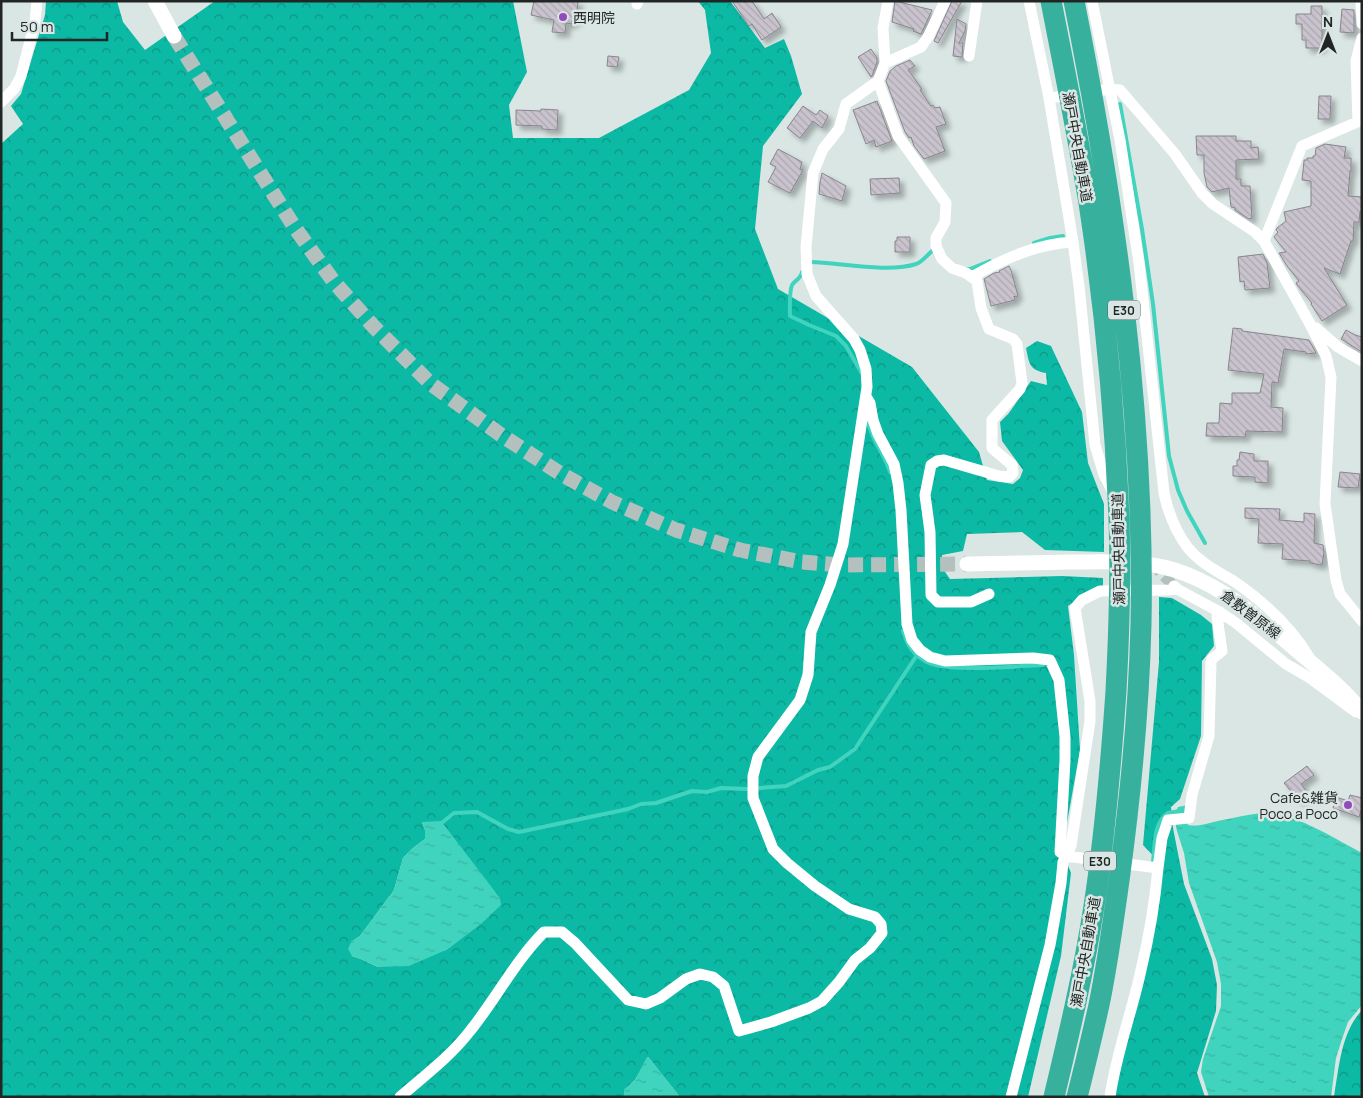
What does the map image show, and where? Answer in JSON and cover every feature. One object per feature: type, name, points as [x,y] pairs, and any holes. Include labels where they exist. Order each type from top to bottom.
[{"type":"highway","name":"瀬戸中央自動車道","points":[[1051,1],[1089,203],[1106,336],[1119,520],[1119,620],[1114,724],[1106,816],[1094,908],[1077,999],[1054,1097]]},
{"type":"highway","name":"瀬戸中央自動車道","points":[[1074,1],[1110,200],[1128,335],[1136,427],[1140,520],[1141,621],[1136,726],[1115,911],[1099,1003],[1077,1097]]},
{"type":"street","points":[[1,102],[14,89],[20,76],[36,21],[36,1]]},
{"type":"street","points":[[155,1],[174,36]]},
{"type":"street","points":[[400,1097],[442,1062],[470,1032],[530,946],[544,932],[562,932],[575,943],[628,1000],[646,1004],[660,998],[686,979],[700,974],[713,977],[724,986],[739,1031],[810,1008],[822,1001],[839,982],[854,960],[870,948],[882,933],[881,924],[875,917],[849,909],[815,886],[773,849],[753,798],[753,776],[758,757],[800,700],[808,674],[811,632],[830,585],[843,544],[867,387],[866,369],[854,339],[816,296],[807,274],[806,247],[813,173],[823,149],[839,129],[846,104],[878,81],[885,64],[883,28],[888,1]]},
{"type":"street","points":[[885,64],[921,46],[928,37],[945,1]]},
{"type":"street","points":[[969,56],[977,1]]},
{"type":"street","points":[[1029,1],[1049,98],[1073,242],[1095,445],[1104,475],[1148,555]]},
{"type":"street","points":[[1092,1],[1120,140],[1139,262],[1167,507],[1176,528],[1189,549],[1208,567],[1258,599],[1301,643],[1314,665]]},
{"type":"street","points":[[1361,1],[1362,24]]},
{"type":"street","points":[[1264,241],[1302,146],[1360,121],[1356,61],[1362,38]]},
{"type":"street","points":[[878,81],[898,136],[946,203],[945,222],[936,238],[936,246],[942,259],[952,268],[966,273],[977,280],[981,308],[989,330],[1013,339],[1017,344],[1022,383],[1020,389],[992,420],[992,448],[1012,464],[1013,473],[1009,477],[999,476],[944,460],[937,461],[931,465],[924,495],[930,532],[931,595],[938,602],[971,602],[989,594]]},
{"type":"street","points":[[1049,98],[1109,89],[1120,90],[1175,154],[1202,193],[1213,204],[1255,232],[1264,241],[1326,356],[1331,377],[1324,504],[1340,594],[1362,621]]},
{"type":"street","points":[[972,277],[995,263],[1019,253],[1073,242]]},
{"type":"street","points":[[1310,324],[1338,347],[1362,361]]},
{"type":"street","points":[[866,394],[878,434],[894,464],[898,483],[907,624],[912,640],[920,650],[930,657],[945,661],[1033,658],[1050,660],[1059,680],[1065,737],[1060,852],[1070,856],[1153,868]]},
{"type":"street","name":"倉敷曽原線","points":[[967,564],[1132,562],[1160,566],[1185,573],[1228,595],[1247,608],[1314,665],[1355,703],[1362,712]]},
{"type":"street","points":[[1011,1097],[1050,945],[1063,862],[1070,856],[1090,721],[1090,701],[1075,608],[1082,600],[1100,591],[1169,590],[1176,588],[1236,623],[1271,653],[1310,678],[1362,716]]},
{"type":"street","points":[[1110,1097],[1141,970],[1156,894],[1153,868],[1168,820],[1190,818],[1192,795],[1209,736],[1211,662],[1222,651],[1217,616],[1220,612]]},
{"type":"green space","points":[[46,1],[117,1],[123,22],[145,50],[215,1],[513,1],[527,72],[509,105],[513,138],[599,138],[689,90],[711,53],[705,10],[698,1],[730,1],[765,48],[784,39],[802,94],[763,146],[755,229],[778,289],[912,367],[979,452],[987,480],[1013,484],[1020,478],[1023,470],[1002,441],[1000,422],[1009,413],[1031,381],[1047,385],[1046,373],[1033,368],[1026,348],[1037,341],[1051,346],[1082,412],[1088,463],[1104,504],[1104,552],[1045,550],[1022,532],[967,534],[963,551],[942,555],[943,569],[950,579],[1062,576],[1103,578],[1103,586],[1097,587],[1068,606],[1074,655],[1080,750],[1062,851],[1071,873],[1061,956],[1028,1097],[680,1097],[648,1057],[635,1080],[624,1090],[624,1097],[1,1097],[1,144],[23,124],[11,106],[21,94],[45,15]],"holes":[[[422,822],[500,905],[480,924],[446,950],[378,967],[352,956],[351,942],[360,936],[394,890],[403,858],[425,839],[425,830]]]},
{"type":"green space","points":[[1159,597],[1172,598],[1201,615],[1212,624],[1214,646],[1202,661],[1201,736],[1180,799],[1171,807],[1173,828],[1184,884],[1212,959],[1217,985],[1216,1011],[1197,1073],[1205,1097],[1113,1097],[1162,865],[1143,845],[1159,662]]},
{"type":"green space","points":[[1362,1010],[1362,1097],[1334,1097],[1345,1040],[1349,1029]]},
{"type":"water","points":[[1188,805],[1188,825],[1200,825],[1253,814],[1275,814],[1301,821],[1362,853],[1362,1005],[1348,1022],[1342,1039],[1336,1058],[1331,1097],[1209,1097],[1201,1072],[1203,1059],[1221,1006],[1221,984],[1217,962],[1189,883],[1184,853],[1174,816],[1178,807]]},
{"type":"water","points":[[441,821],[500,898],[501,905],[481,924],[446,950],[409,966],[378,967],[352,956],[348,949],[351,942],[360,936],[394,890],[403,858],[425,839],[425,830],[422,822]]},
{"type":"water","points":[[647,1057],[680,1097],[624,1097],[624,1090],[635,1080]]},
{"type":"building","name":"西明院","points":[[534,1],[578,1],[576,21],[572,20],[572,24],[566,23],[565,33],[552,32],[554,20],[531,15]]},
{"type":"building","points":[[732,1],[752,1],[764,19],[772,13],[781,27],[762,40],[752,24],[749,26]]},
{"type":"building","points":[[895,1],[932,10],[921,34],[913,31],[914,29],[892,22]]},
{"type":"building","points":[[952,1],[962,1],[938,43],[934,41]]},
{"type":"building","points":[[1311,6],[1322,6],[1322,48],[1306,48],[1306,40],[1302,40],[1302,24],[1296,24],[1296,14],[1311,14]]},
{"type":"building","points":[[1342,9],[1354,10],[1354,33],[1340,32]]},
{"type":"building","points":[[957,19],[966,24],[959,43],[963,43],[962,57],[953,56]]},
{"type":"building","points":[[871,49],[877,58],[877,62],[871,77],[858,57]]},
{"type":"building","points":[[608,56],[619,57],[617,67],[607,66]]},
{"type":"building","points":[[910,60],[915,66],[908,70],[922,89],[920,90],[931,106],[933,105],[935,108],[940,107],[946,124],[936,127],[945,151],[924,159],[914,146],[911,137],[909,138],[905,132],[886,81],[890,71]]},
{"type":"building","points":[[1319,96],[1331,96],[1330,119],[1318,119]]},
{"type":"building","points":[[877,101],[892,141],[876,147],[874,140],[866,144],[853,110]]},
{"type":"building","points":[[803,106],[816,115],[820,110],[828,116],[822,128],[813,121],[800,138],[787,128]]},
{"type":"building","points":[[541,109],[558,110],[557,130],[542,129],[542,126],[516,125],[516,110],[541,111]]},
{"type":"building","points":[[1196,136],[1236,136],[1236,141],[1251,141],[1251,148],[1258,147],[1259,159],[1236,160],[1236,179],[1241,179],[1241,186],[1250,186],[1252,218],[1249,219],[1231,207],[1229,188],[1212,192],[1207,187],[1204,173],[1204,155],[1197,155]]},
{"type":"building","points":[[1325,144],[1346,147],[1344,158],[1351,158],[1348,196],[1362,197],[1362,212],[1360,212],[1359,222],[1354,222],[1353,241],[1351,241],[1340,274],[1324,268],[1347,305],[1322,321],[1312,303],[1297,285],[1296,283],[1299,281],[1279,253],[1286,252],[1274,237],[1278,232],[1277,228],[1286,221],[1284,212],[1311,206],[1311,181],[1302,180],[1304,160],[1313,158],[1316,148]]},
{"type":"building","points":[[778,149],[802,162],[800,169],[803,170],[790,193],[768,182],[776,167],[770,164]]},
{"type":"building","points":[[822,173],[846,186],[842,201],[819,194]]},
{"type":"building","points":[[899,178],[900,193],[871,195],[870,179]]},
{"type":"building","points":[[897,237],[910,237],[910,252],[895,252]]},
{"type":"building","points":[[1263,254],[1267,263],[1270,288],[1245,290],[1244,281],[1240,282],[1238,257]]},
{"type":"building","points":[[1009,266],[1018,296],[1014,297],[1015,300],[991,306],[984,279]]},
{"type":"building","points":[[1233,328],[1242,329],[1242,331],[1309,340],[1316,353],[1306,354],[1306,352],[1284,349],[1278,383],[1272,382],[1271,407],[1283,408],[1282,432],[1246,431],[1245,437],[1206,436],[1207,423],[1219,423],[1220,403],[1232,404],[1232,393],[1260,393],[1264,374],[1228,370]]},
{"type":"building","points":[[1346,330],[1362,337],[1362,352],[1341,339]]},
{"type":"building","points":[[1240,452],[1254,454],[1254,461],[1268,461],[1268,483],[1255,482],[1255,477],[1233,476],[1233,466],[1237,466]]},
{"type":"building","points":[[1340,472],[1360,474],[1358,488],[1338,487]]},
{"type":"building","points":[[1245,508],[1280,509],[1279,520],[1304,522],[1304,513],[1315,514],[1314,543],[1323,545],[1322,565],[1310,563],[1310,561],[1282,559],[1283,544],[1258,543],[1259,519],[1245,518]]},
{"type":"building","points":[[1307,766],[1314,775],[1301,784],[1309,795],[1300,802],[1284,783]]},
{"type":"building","name":"Cafe&雑貨 Poco a Poco","points":[[1350,795],[1362,798],[1362,808],[1359,817],[1333,808],[1336,797],[1348,801]]},
{"type":"waterway","points":[[1120,104],[1153,304],[1169,456],[1178,490],[1187,511],[1205,543]]},
{"type":"waterway","points":[[1034,243],[1063,236]]},
{"type":"waterway","points":[[811,262],[879,268],[905,267],[919,263],[935,249]]},
{"type":"waterway","points":[[966,269],[990,261]]},
{"type":"waterway","points":[[802,272],[791,288],[790,316],[836,336],[846,346],[861,372]]},
{"type":"waterway","points":[[867,417],[871,432],[890,472]]},
{"type":"waterway","points":[[903,631],[913,652],[934,665],[964,668],[1043,665]]},
{"type":"waterway","points":[[760,788],[786,786],[818,770],[830,767],[855,749],[917,655]]},
{"type":"waterway","points":[[439,825],[454,813],[477,812],[508,829],[519,832],[628,809],[641,804],[656,803],[692,791],[707,792],[721,788],[747,789]]},
{"type":"waterway","points":[[1153,862],[1157,829],[1160,822],[1168,813],[1180,811]]},
{"type":"tunnel","points":[[174,36],[295,228],[334,282],[374,327],[431,384],[501,435],[561,474],[612,502],[676,530],[740,550],[802,562],[841,565],[967,564]]},
{"type":"tunnel","points":[[1154,563],[1174,586]]},
{"type":"place","name":"西明院","points":[[563,17]]},
{"type":"place","name":"Cafe&雑貨 Poco a Poco","points":[[1348,805]]}]
